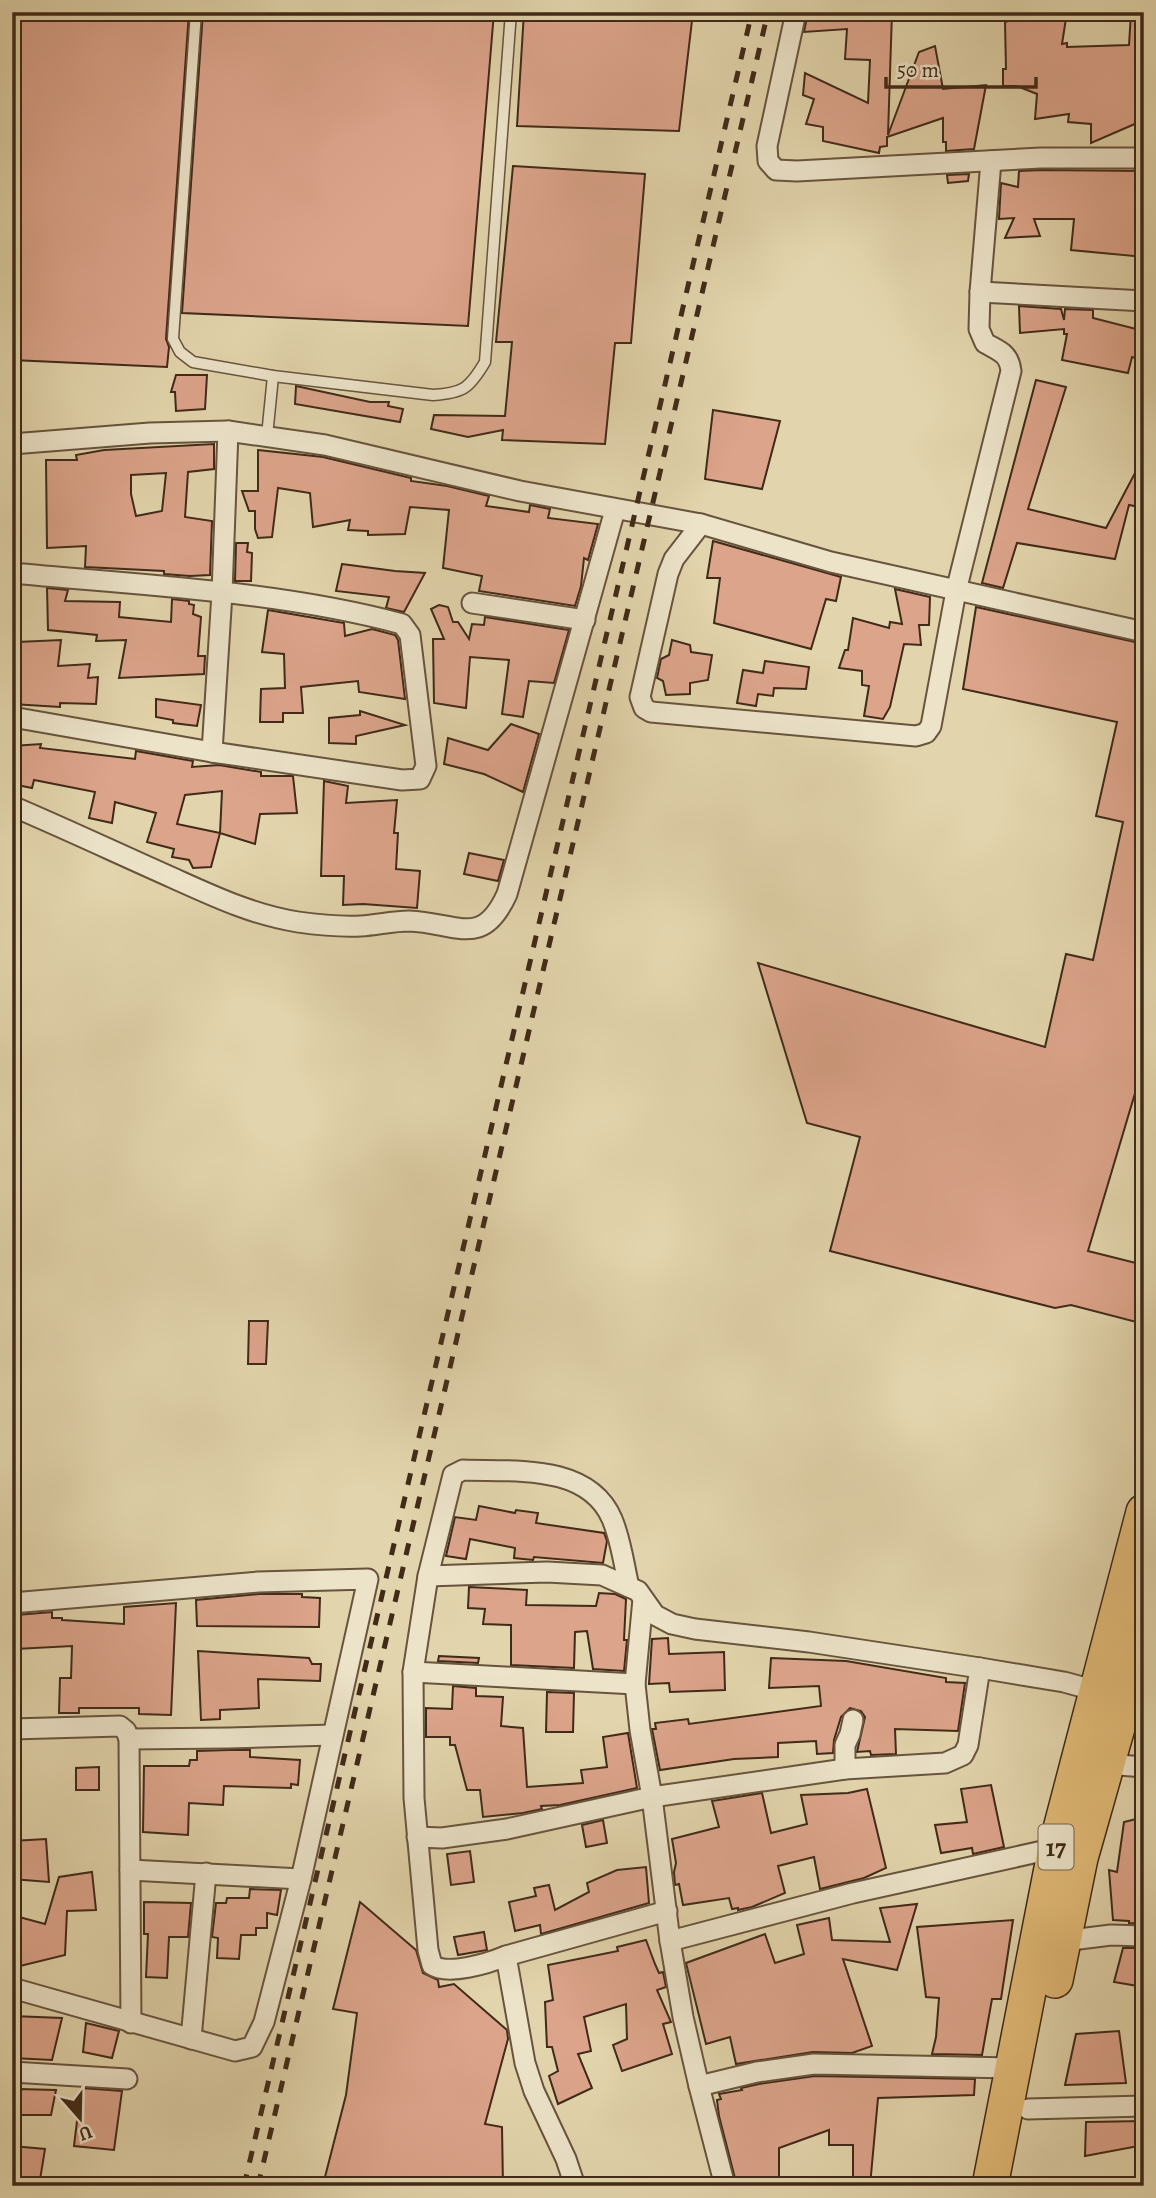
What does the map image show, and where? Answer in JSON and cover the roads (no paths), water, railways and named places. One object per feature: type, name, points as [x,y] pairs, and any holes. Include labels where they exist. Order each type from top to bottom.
[{"type":"highway","name":"17","points":[[1013,2186],[1080,1858],[1107,1764],[1131,1723],[1136,1602],[1144,1513]]},
{"type":"highway","name":"17","points":[[990,2186],[1056,1847],[1097,1691],[1136,1602]]},
{"type":"street","points":[[796,12],[767,146],[768,161],[776,170],[1041,158],[1144,158]]},
{"type":"street","points":[[701,524],[674,559],[668,575],[640,697],[644,708],[652,712],[922,736],[931,726],[956,591],[1011,371],[1010,363],[1002,351],[985,343],[981,337],[980,292],[992,162]]},
{"type":"street","points":[[980,292],[1144,301]]},
{"type":"street","points":[[12,444],[150,433],[228,431],[267,436],[349,450],[520,491],[701,524],[831,562],[1144,632]]},
{"type":"street","points":[[212,752],[228,431]]},
{"type":"street","points":[[12,806],[206,894],[271,917],[332,926],[363,926],[405,921],[477,929],[494,919],[507,894],[615,510]]},
{"type":"street","points":[[12,573],[222,593],[319,607],[402,624],[410,635],[426,766],[420,779],[412,780],[212,752],[12,716]]},
{"type":"street","points":[[472,603],[585,620]]},
{"type":"street","points":[[667,1911],[506,1956],[483,1965],[442,1968],[432,1965],[426,1940],[417,1837],[412,1747],[413,1672],[428,1576],[453,1475],[463,1470],[536,1474],[576,1481],[594,1492],[612,1518],[636,1593],[635,1684],[652,1797],[667,1911],[670,1941],[699,2086],[725,2186]]},
{"type":"street","points":[[428,1576],[547,1572],[602,1575],[636,1593],[655,1615],[672,1624],[980,1668],[1064,1682],[1097,1691]]},
{"type":"street","points":[[12,1603],[258,1582],[368,1579],[301,1879],[264,2022],[252,2048],[242,2051],[191,2039],[12,1987]]},
{"type":"street","points":[[417,1837],[442,1838],[507,1829],[652,1797],[845,1769],[945,1763],[964,1755],[968,1745],[980,1668]]},
{"type":"street","points":[[413,1672],[635,1684]]},
{"type":"street","points":[[845,1769],[845,1745],[853,1720]]},
{"type":"street","points":[[12,1729],[120,1726],[130,1739],[131,2023]]},
{"type":"street","points":[[130,1739],[333,1735]]},
{"type":"street","points":[[1107,1764],[1144,1767]]},
{"type":"street","points":[[670,1941],[853,1893],[1056,1847]]},
{"type":"street","points":[[130,1870],[301,1879]]},
{"type":"street","points":[[191,2039],[206,1873]]},
{"type":"street","points":[[1063,1941],[1111,1935],[1144,1936]]},
{"type":"street","points":[[506,1956],[525,2063],[575,2186]]},
{"type":"street","points":[[699,2086],[814,2064],[1012,2068]]},
{"type":"street","points":[[12,2072],[127,2079]]},
{"type":"street","points":[[1028,2109],[1144,2106]]},
{"type":"lane","points":[[195,12],[173,339],[180,352],[193,362],[273,376],[433,395],[456,394],[475,379],[485,362],[511,12]]},
{"type":"lane","points":[[267,436],[273,376]]},
{"type":"railway","points":[[244,2186],[752,12]]},
{"type":"railway","points":[[258,2186],[768,12]]}]
